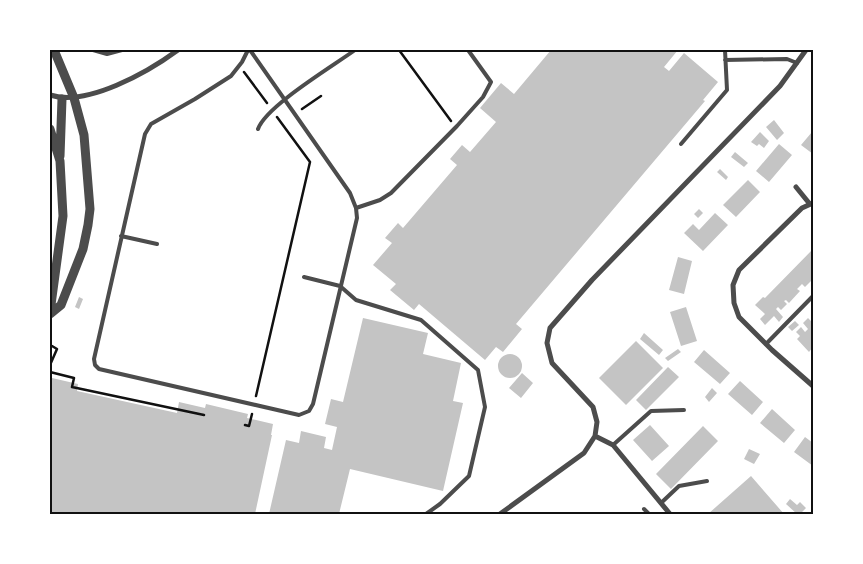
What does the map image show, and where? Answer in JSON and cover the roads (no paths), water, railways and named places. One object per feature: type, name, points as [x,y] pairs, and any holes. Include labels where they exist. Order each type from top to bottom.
[{"type":"street","points":[[50,313],[61,305],[83,249],[90,201],[84,135],[74,98],[54,50]]},
{"type":"street","points":[[50,95],[62,99],[74,98],[112,87],[157,66],[178,50]]},
{"type":"street","points":[[500,514],[584,453],[595,436],[597,422],[593,407],[552,363],[546,344],[550,328],[592,280],[780,86],[806,50]]},
{"type":"street","points":[[50,313],[63,216],[60,161],[62,99]]},
{"type":"street","points":[[50,129],[60,161]]},
{"type":"street","points":[[796,187],[811,203],[802,208],[739,270],[733,285],[734,303],[740,317],[766,344],[813,386]]},
{"type":"street","points":[[595,436],[613,445],[670,514]]},
{"type":"lane","points":[[93,50],[107,54],[122,50]]},
{"type":"lane","points":[[249,50],[350,193],[356,208],[356,218],[313,404],[309,411],[299,415],[99,369],[95,365],[94,359],[145,134],[151,124],[231,76],[249,50]]},
{"type":"lane","points":[[258,129],[266,115],[285,99],[355,50]]},
{"type":"lane","points":[[356,208],[380,200],[391,193],[483,97],[491,82],[468,50]]},
{"type":"lane","points":[[681,144],[727,90],[725,50]]},
{"type":"lane","points":[[725,60],[787,59],[797,63]]},
{"type":"lane","points":[[121,236],[157,244]]},
{"type":"lane","points":[[50,273],[53,286]]},
{"type":"lane","points":[[304,277],[340,286],[356,300],[422,320],[478,370],[485,406],[469,476],[440,504],[426,514]]},
{"type":"lane","points":[[766,344],[813,296]]},
{"type":"lane","points":[[613,445],[651,411],[684,410]]},
{"type":"lane","points":[[661,503],[679,486],[707,481]]},
{"type":"lane","points":[[644,509],[649,514]]}]
